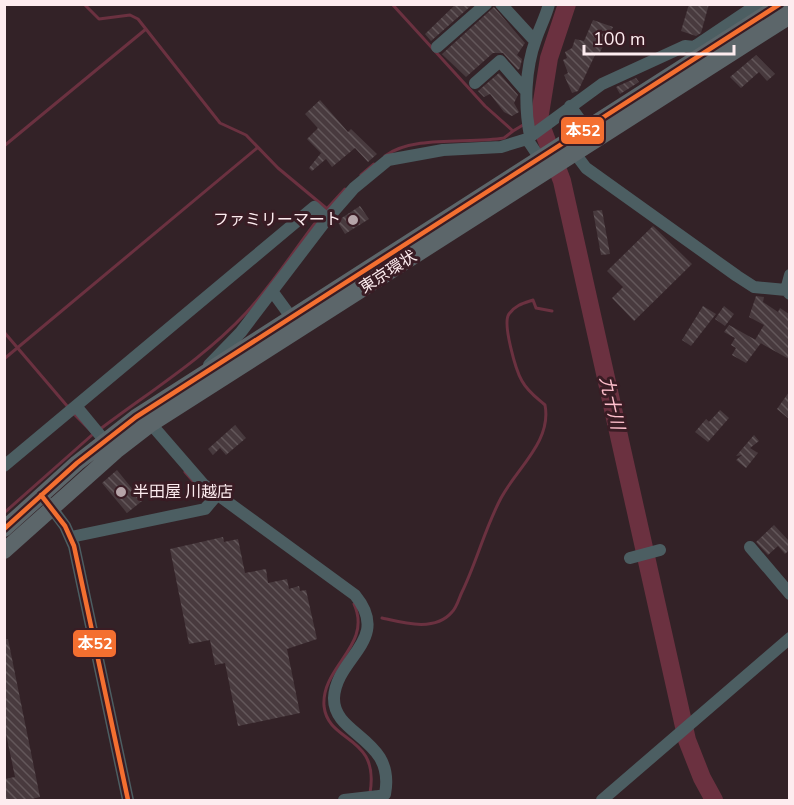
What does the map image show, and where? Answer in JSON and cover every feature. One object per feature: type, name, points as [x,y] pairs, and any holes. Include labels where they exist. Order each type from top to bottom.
[{"type":"highway","name":"東京環状","points":[[4,529],[47,501],[151,424],[543,163],[586,128],[700,49],[786,15]]},
{"type":"highway","name":"東京環状","points":[[4,551],[104,440],[201,373],[543,163],[574,152],[786,15]]},
{"type":"street","points":[[437,47],[486,4]]},
{"type":"street","points":[[501,4],[535,41]]},
{"type":"street","points":[[543,163],[528,137],[525,111],[526,91],[535,41],[549,4]]},
{"type":"street","points":[[201,373],[241,332],[327,219],[354,188],[388,160],[443,150],[501,147],[528,137],[602,84],[685,46],[700,49],[758,4]]},
{"type":"street","points":[[475,83],[500,61],[526,91]]},
{"type":"street","points":[[570,106],[586,128]]},
{"type":"street","points":[[574,152],[586,168],[754,287],[788,292],[789,275]]},
{"type":"street","points":[[4,466],[314,207],[327,219]]},
{"type":"street","points":[[272,291],[291,316]]},
{"type":"street","points":[[76,406],[104,440]]},
{"type":"street","points":[[151,424],[214,499],[355,595],[364,606],[368,625],[365,640],[342,676],[334,699],[339,718],[372,745],[384,767],[384,794],[344,801]]},
{"type":"street","points":[[71,537],[205,509],[214,499]]},
{"type":"street","points":[[47,501],[71,537],[128,801]]},
{"type":"street","points":[[750,547],[789,594]]},
{"type":"street","points":[[630,558],[660,550]]},
{"type":"street","points":[[602,801],[789,638]]},
{"type":"building","points":[[456,4],[473,4],[431,41],[425,34]]},
{"type":"building","points":[[689,4],[709,4],[701,33],[696,36],[681,31]]},
{"type":"building","points":[[494,7],[525,43],[517,55],[522,59],[520,68],[518,70],[503,53],[493,53],[466,77],[442,54]]},
{"type":"building","points":[[593,20],[613,27],[599,54],[596,53],[578,91],[572,93],[564,75],[568,73],[563,60],[567,58],[565,52],[572,48],[575,39],[584,41]]},
{"type":"building","points":[[756,55],[775,74],[767,81],[759,72],[741,88],[730,77]]},
{"type":"building","points":[[499,73],[518,95],[514,103],[519,112],[512,116],[504,112],[490,94],[484,97],[478,91]]},
{"type":"building","points":[[636,78],[639,82],[620,94],[616,87]]},
{"type":"building","points":[[320,100],[348,132],[351,129],[377,154],[368,162],[355,148],[332,167],[326,159],[312,171],[309,168],[321,153],[307,139],[318,128],[305,114]]},
{"type":"building","name":"ファミリーマート","points":[[360,206],[369,219],[345,234],[337,221]]},
{"type":"building","points":[[602,210],[610,254],[601,255],[593,211]]},
{"type":"building","points":[[653,226],[692,264],[634,321],[612,298],[623,287],[607,271]]},
{"type":"building","points":[[756,296],[764,297],[763,302],[778,312],[780,308],[789,314],[789,359],[755,340],[764,325],[749,317]]},
{"type":"building","points":[[703,306],[716,314],[691,346],[682,340]]},
{"type":"building","points":[[724,306],[734,314],[725,326],[715,319]]},
{"type":"building","points":[[729,325],[761,343],[746,363],[732,355],[736,348],[731,345],[735,338],[724,332]]},
{"type":"building","points":[[789,392],[789,419],[777,409]]},
{"type":"building","points":[[720,410],[729,418],[708,442],[695,432],[706,419],[709,422]]},
{"type":"building","points":[[235,425],[246,438],[226,455],[220,448],[213,455],[208,449]]},
{"type":"building","points":[[754,435],[759,441],[750,448],[758,453],[746,468],[736,460],[742,455],[736,456]]},
{"type":"building","points":[[117,470],[142,501],[127,513],[102,483]]},
{"type":"building","points":[[774,525],[789,541],[789,550],[785,554],[778,546],[768,555],[756,542]]},
{"type":"building","points":[[223,537],[224,542],[238,539],[245,573],[266,569],[268,583],[287,579],[289,589],[299,586],[300,591],[306,590],[317,639],[287,649],[300,713],[238,726],[225,663],[215,665],[210,640],[189,644],[170,549]]},
{"type":"building","points":[[4,639],[8,639],[40,797],[23,801],[4,801],[4,779],[15,777],[4,724]]},
{"type":"waterway","points":[[84,4],[99,19],[130,15],[138,19],[220,123],[246,135],[278,168],[326,208]]},
{"type":"waterway","points":[[392,4],[485,106],[513,131],[523,125]]},
{"type":"waterway","name":"九十川","points":[[567,4],[549,58],[539,120],[562,181],[687,740],[702,778],[714,800]]},
{"type":"waterway","points":[[4,146],[146,29]]},
{"type":"waterway","points":[[385,156],[410,145],[442,141],[490,140],[504,138],[513,131]]},
{"type":"waterway","points":[[4,359],[257,148]]},
{"type":"waterway","points":[[361,175],[374,164]]},
{"type":"waterway","points":[[323,213],[345,189]]},
{"type":"waterway","points":[[99,430],[194,360],[229,330],[265,290],[319,218]]},
{"type":"waterway","points":[[382,618],[409,624],[428,624],[445,618],[455,608],[495,509],[532,454],[546,418],[545,405],[527,388],[519,376],[513,358],[507,319],[514,308],[533,300],[536,308],[552,311]]},
{"type":"waterway","points":[[4,332],[68,407]]},
{"type":"waterway","points":[[72,412],[94,434]]},
{"type":"waterway","points":[[4,513],[92,435]]},
{"type":"waterway","points":[[185,472],[199,488]]},
{"type":"waterway","points":[[354,604],[358,619],[357,632],[330,679],[325,692],[324,706],[334,727],[361,750],[368,760],[371,774],[370,793]]},
{"type":"transit line","name":"本52","points":[[4,529],[77,463],[136,417],[780,4]]},
{"type":"transit line","name":"本52","points":[[41,495],[65,526],[74,546],[128,800]]},
{"type":"place","name":"ファミリーマート","points":[[353,220]]},
{"type":"place","name":"半田屋 川越店","points":[[121,492]]}]
